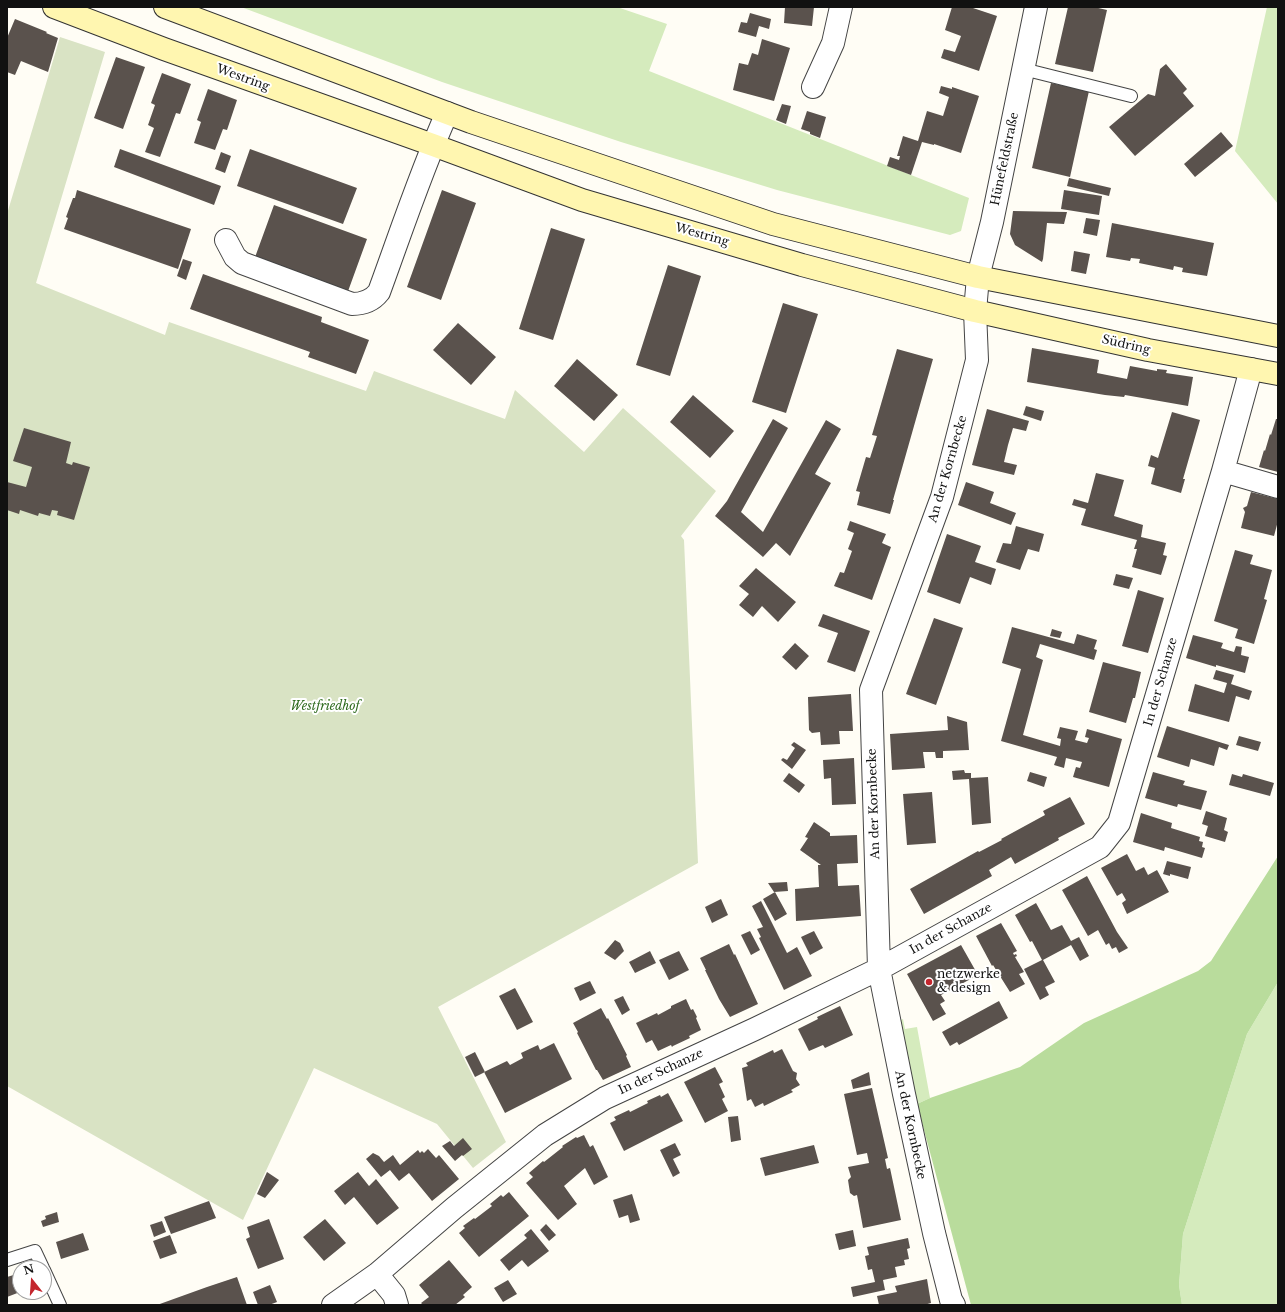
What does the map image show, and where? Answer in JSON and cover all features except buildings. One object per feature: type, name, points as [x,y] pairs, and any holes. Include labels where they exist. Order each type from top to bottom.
[{"type":"main road","name":"Westring","points":[[54,7],[164,49],[582,200],[802,265],[975,311]]},
{"type":"main road","points":[[165,7],[447,113],[773,224],[978,277],[1278,336]]},
{"type":"main road","name":"Südring","points":[[975,311],[1148,350],[1278,374]]},
{"type":"street","points":[[813,87],[833,44],[841,7]]},
{"type":"street","name":"Hünefeldstraße","points":[[975,311],[978,277],[992,219],[1036,7]]},
{"type":"street","points":[[226,240],[235,257],[242,263],[352,304],[361,304],[370,301],[379,292],[433,145],[447,113]]},
{"type":"street","name":"An der Kornbecke","points":[[954,1305],[951,1300],[934,1233],[879,969],[871,690],[942,497],[977,360],[975,311]]},
{"type":"street","name":"In der Schanze","points":[[333,1305],[378,1274],[454,1208],[545,1135],[605,1098],[755,1029],[879,969],[1100,847],[1119,824],[1223,471],[1251,369]]},
{"type":"street","points":[[1223,471],[1278,486]]},
{"type":"street","points":[[378,1274],[394,1295],[397,1305]]},
{"type":"lane","points":[[1023,69],[1131,96]]},
{"type":"lane","points":[[7,1260],[35,1250],[39,1260]]},
{"type":"lane","points":[[52,1288],[60,1305]]},
{"type":"green space","points":[[241,7],[617,7],[667,24],[649,71],[969,198],[961,231],[950,235],[777,190],[621,142],[442,82]]},
{"type":"green space","points":[[1267,7],[1278,7],[1278,204],[1235,151]]},
{"type":"green space","name":"Westfriedhof","points":[[60,37],[105,52],[36,283],[165,335],[169,322],[366,391],[374,371],[505,419],[515,390],[584,452],[623,408],[716,491],[681,536],[684,540],[698,863],[438,1007],[506,1142],[473,1168],[437,1124],[314,1068],[243,1220],[7,1086],[7,214]]},
{"type":"green space","points":[[1278,856],[1278,982],[1247,1034],[1183,1234],[1179,1285],[1182,1305],[971,1305],[917,1104],[930,1098],[1020,1067],[1084,1023],[1198,971],[1211,961]]},
{"type":"green space","points":[[1278,982],[1278,1305],[1182,1305],[1179,1285],[1183,1234],[1247,1034]]},
{"type":"green space","points":[[903,1019],[905,1029],[917,1027],[930,1098],[917,1104],[898,1021]]},
{"type":"place","name":"netzwerke & design","points":[[929,982]]}]
